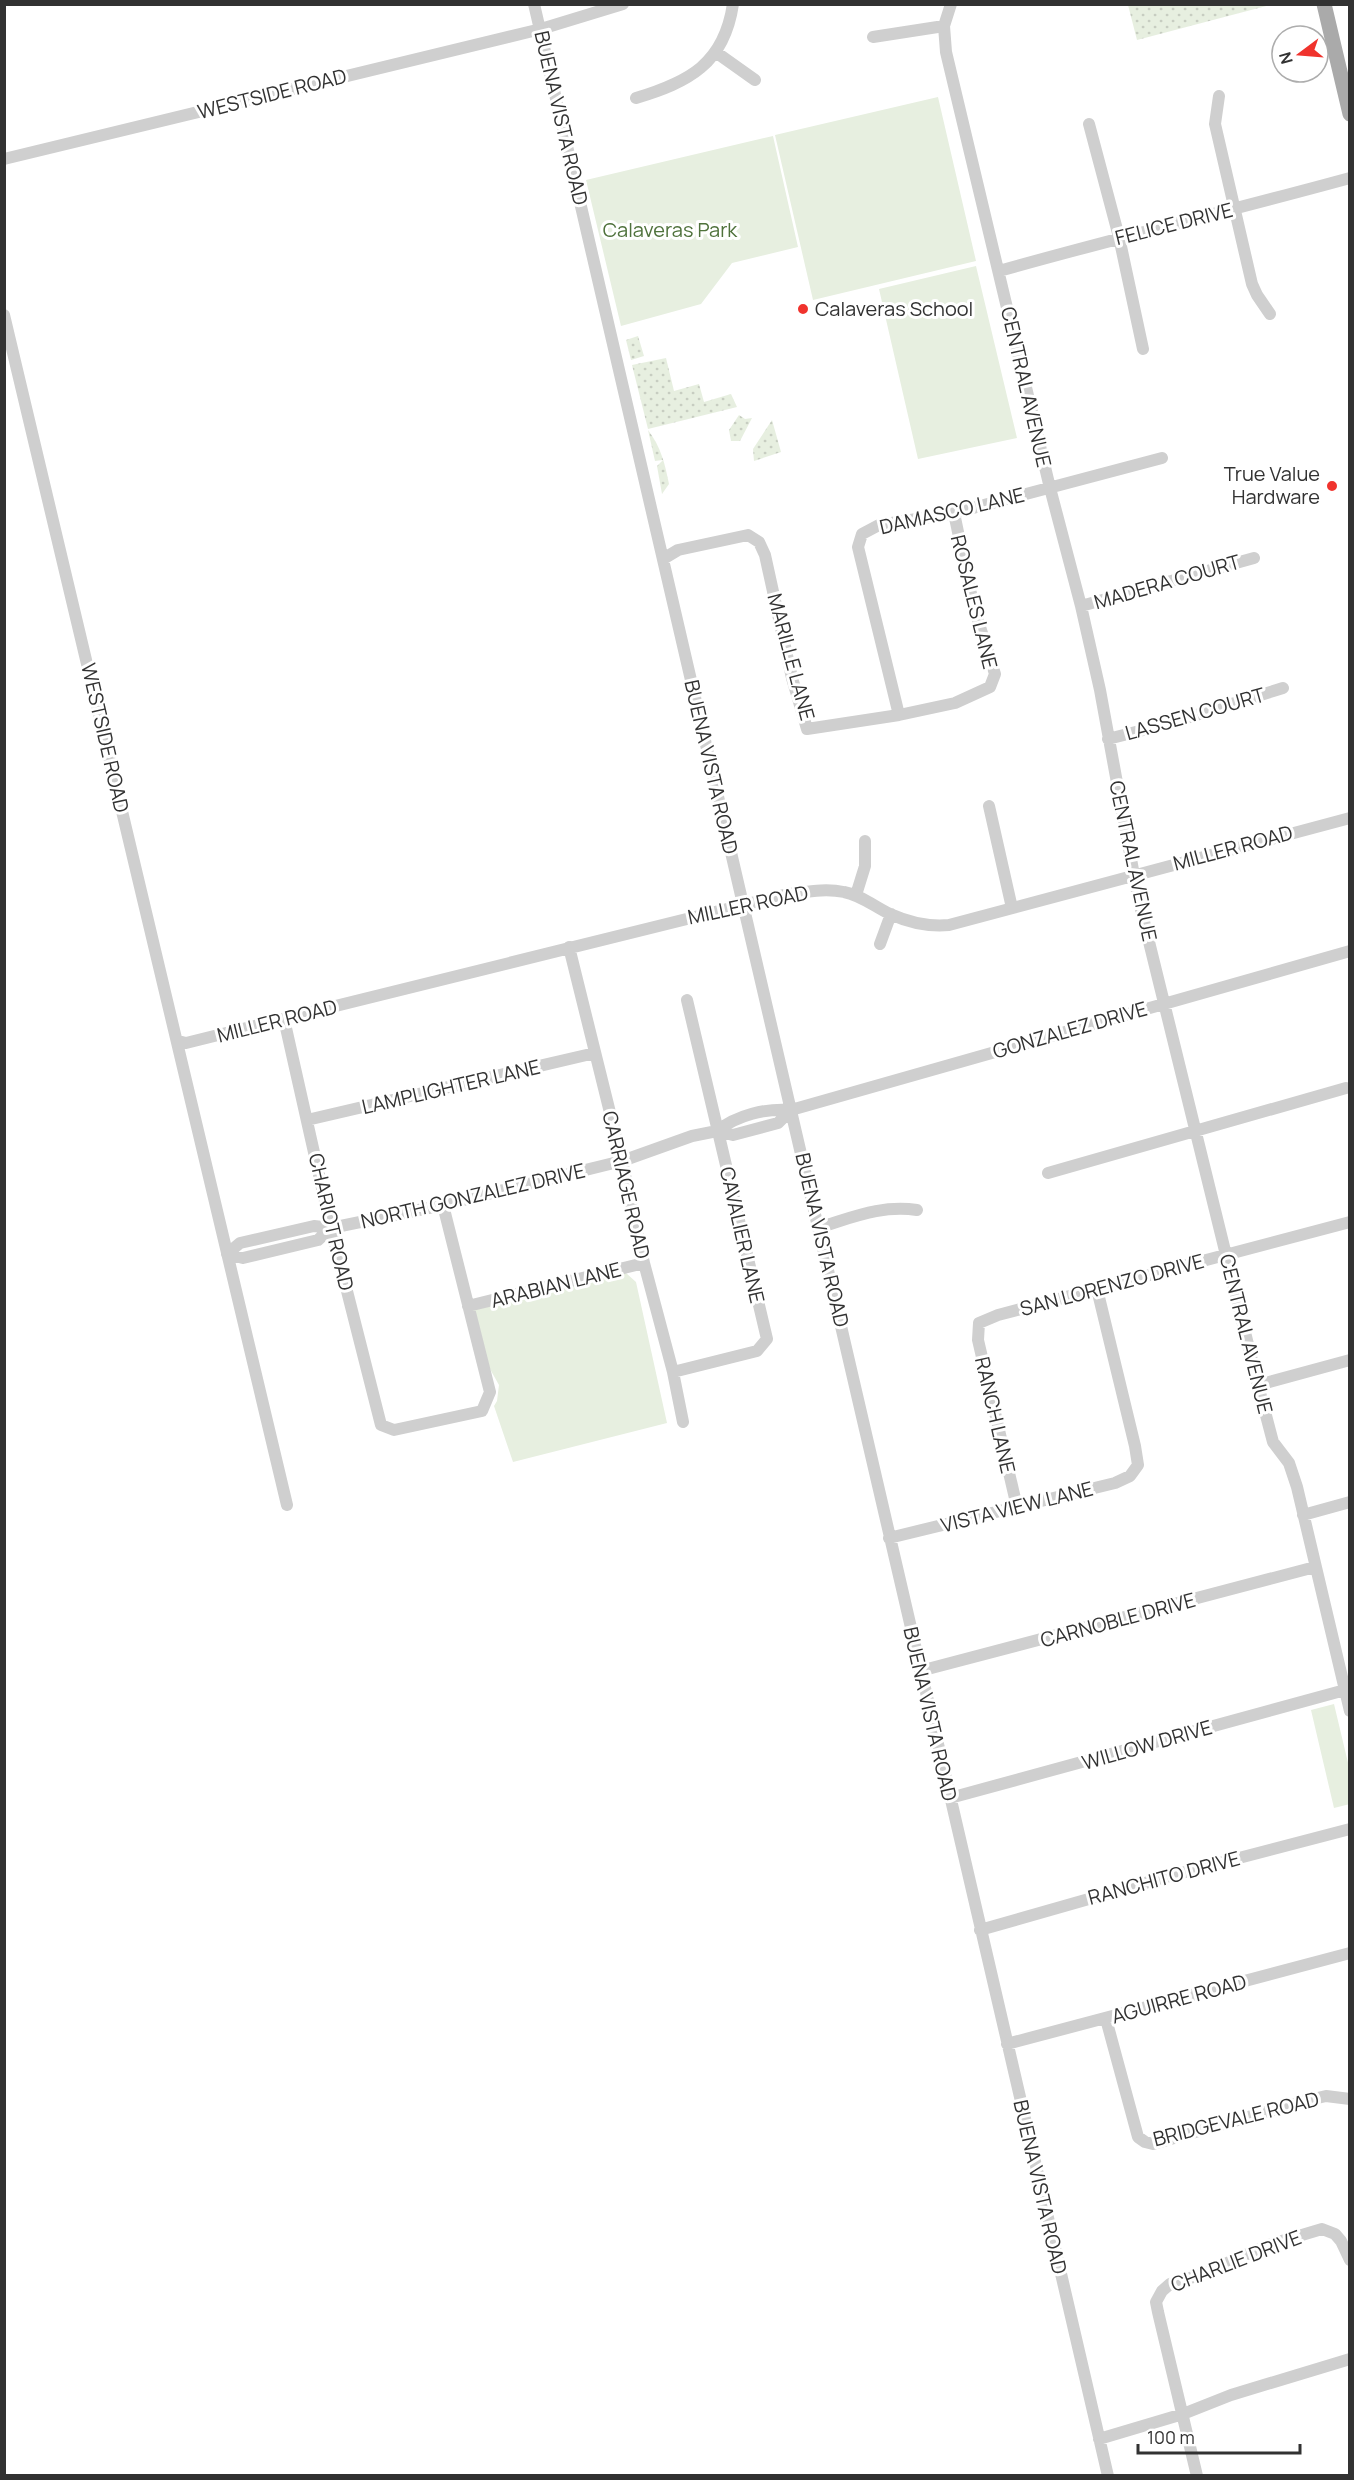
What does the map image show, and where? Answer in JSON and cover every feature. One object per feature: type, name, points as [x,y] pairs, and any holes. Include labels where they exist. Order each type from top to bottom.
[{"type":"main road","points":[[1324,4],[1350,114]]},
{"type":"street","name":"BUENA VISTA ROAD","points":[[534,4],[1108,2475]]},
{"type":"street","name":"WESTSIDE ROAD","points":[[4,159],[541,29],[623,4]]},
{"type":"street","points":[[636,99],[680,84],[717,52],[733,4]]},
{"type":"street","name":"CENTRAL AVENUE","points":[[951,4],[944,26],[946,52],[1050,488],[1081,606],[1134,874],[1164,1004],[1258,1385],[1273,1442],[1291,1467],[1350,1711]]},
{"type":"street","points":[[873,37],[944,26]]},
{"type":"street","points":[[717,52],[755,80]]},
{"type":"street","points":[[1219,96],[1215,124],[1234,210],[1252,284],[1270,314]]},
{"type":"street","points":[[1089,124],[1119,237],[1143,350]]},
{"type":"street","name":"FELICE DRIVE","points":[[999,271],[1119,237],[1234,210],[1350,178]]},
{"type":"street","name":"WESTSIDE ROAD","points":[[4,315],[287,1505]]},
{"type":"street","name":"DAMASCO LANE","points":[[899,715],[858,547],[862,534],[879,525],[954,513],[1162,458]]},
{"type":"street","name":"ROSALES LANE","points":[[954,513],[974,608],[995,674],[990,687],[955,703]]},
{"type":"street","name":"MARILLE LANE","points":[[663,559],[678,550],[748,535],[759,542],[765,555],[792,678],[807,729],[899,715],[955,703]]},
{"type":"street","name":"MADERA COURT","points":[[1081,606],[1254,558]]},
{"type":"street","name":"LASSEN COURT","points":[[1108,739],[1167,724],[1283,688]]},
{"type":"street","points":[[989,806],[1012,908]]},
{"type":"street","name":"MILLER ROAD","points":[[178,1041],[186,1043],[743,904],[811,891],[843,892],[856,896],[917,924],[936,926],[969,921],[1134,874],[1350,818]]},
{"type":"street","points":[[856,896],[865,866],[864,841]]},
{"type":"street","points":[[880,944],[891,914]]},
{"type":"street","name":"CARRIAGE ROAD","points":[[570,947],[622,1161],[644,1263],[673,1372],[683,1422]]},
{"type":"street","name":"GONZALEZ DRIVE","points":[[791,1110],[1350,951]]},
{"type":"street","name":"CAVALIER LANE","points":[[673,1372],[756,1351],[766,1339],[687,1000]]},
{"type":"street","name":"CHARIOT ROAD","points":[[284,1019],[331,1228],[381,1425],[394,1430],[482,1411],[490,1392],[468,1306]]},
{"type":"street","name":"LAMPLIGHTER LANE","points":[[307,1120],[595,1053]]},
{"type":"street","points":[[1048,1173],[1346,1088]]},
{"type":"street","name":"NORTH GONZALEZ DRIVE","points":[[227,1254],[243,1258],[318,1240],[331,1228],[443,1205],[622,1161],[692,1136],[717,1131],[730,1121],[775,1108],[791,1110]]},
{"type":"street","points":[[443,1205],[468,1306]]},
{"type":"street","points":[[819,1227],[882,1209],[895,1207],[917,1210]]},
{"type":"street","name":"SAN LORENZO DRIVE","points":[[979,1323],[998,1315],[1350,1222]]},
{"type":"street","name":"ARABIAN LANE","points":[[468,1306],[644,1263]]},
{"type":"street","name":"VISTA VIEW LANE","points":[[889,1538],[1114,1483],[1130,1476],[1138,1465],[1097,1289]]},
{"type":"street","name":"RANCH LANE","points":[[979,1323],[978,1340],[1017,1507]]},
{"type":"street","points":[[1258,1385],[1350,1360]]},
{"type":"street","points":[[1303,1515],[1350,1502]]},
{"type":"street","name":"CARNOBLE DRIVE","points":[[920,1671],[1315,1567]]},
{"type":"street","name":"WILLOW DRIVE","points":[[950,1798],[1345,1690]]},
{"type":"street","name":"RANCHITO DRIVE","points":[[980,1930],[1166,1877],[1350,1829]]},
{"type":"street","name":"AGUIRRE ROAD","points":[[1007,2044],[1350,1953]]},
{"type":"street","name":"BRIDGEVALE ROAD","points":[[1106,2019],[1138,2137],[1144,2142],[1153,2144],[1305,2100],[1326,2097],[1350,2099]]},
{"type":"street","name":"CHARLIE DRIVE","points":[[1197,2475],[1156,2302],[1162,2291],[1170,2284],[1200,2275],[1268,2245],[1322,2229],[1335,2234],[1350,2260]]},
{"type":"street","points":[[1099,2439],[1183,2414],[1231,2395],[1350,2359]]},
{"type":"green space","points":[[1128,4],[1270,5],[1137,40]]},
{"type":"green space","points":[[938,97],[976,261],[813,300],[775,135]]},
{"type":"green space","name":"Calaveras Park","points":[[773,136],[798,247],[732,263],[701,304],[621,326],[586,180]]},
{"type":"green space","points":[[976,266],[1017,438],[918,459],[879,289]]},
{"type":"green space","points":[[638,336],[644,356],[631,360],[626,340]]},
{"type":"green space","points":[[666,358],[674,391],[699,384],[704,402],[731,394],[737,407],[648,429],[632,365]]},
{"type":"green space","points":[[739,415],[745,419],[752,418],[740,441],[731,441],[729,430]]},
{"type":"green space","points":[[772,420],[781,452],[754,461],[753,449]]},
{"type":"green space","points":[[648,430],[659,449],[663,460],[655,461]]},
{"type":"green space","points":[[663,460],[664,463],[669,484],[662,494],[657,466]]},
{"type":"green space","points":[[626,1273],[636,1282],[667,1423],[513,1462],[494,1406],[499,1385],[486,1362],[472,1310]]},
{"type":"green space","points":[[1334,1704],[1349,1767],[1350,1804],[1334,1808],[1311,1710]]},
{"type":"place","name":"Calaveras School","points":[[803,309]]},
{"type":"place","name":"True Value Hardware","points":[[1332,486]]}]
